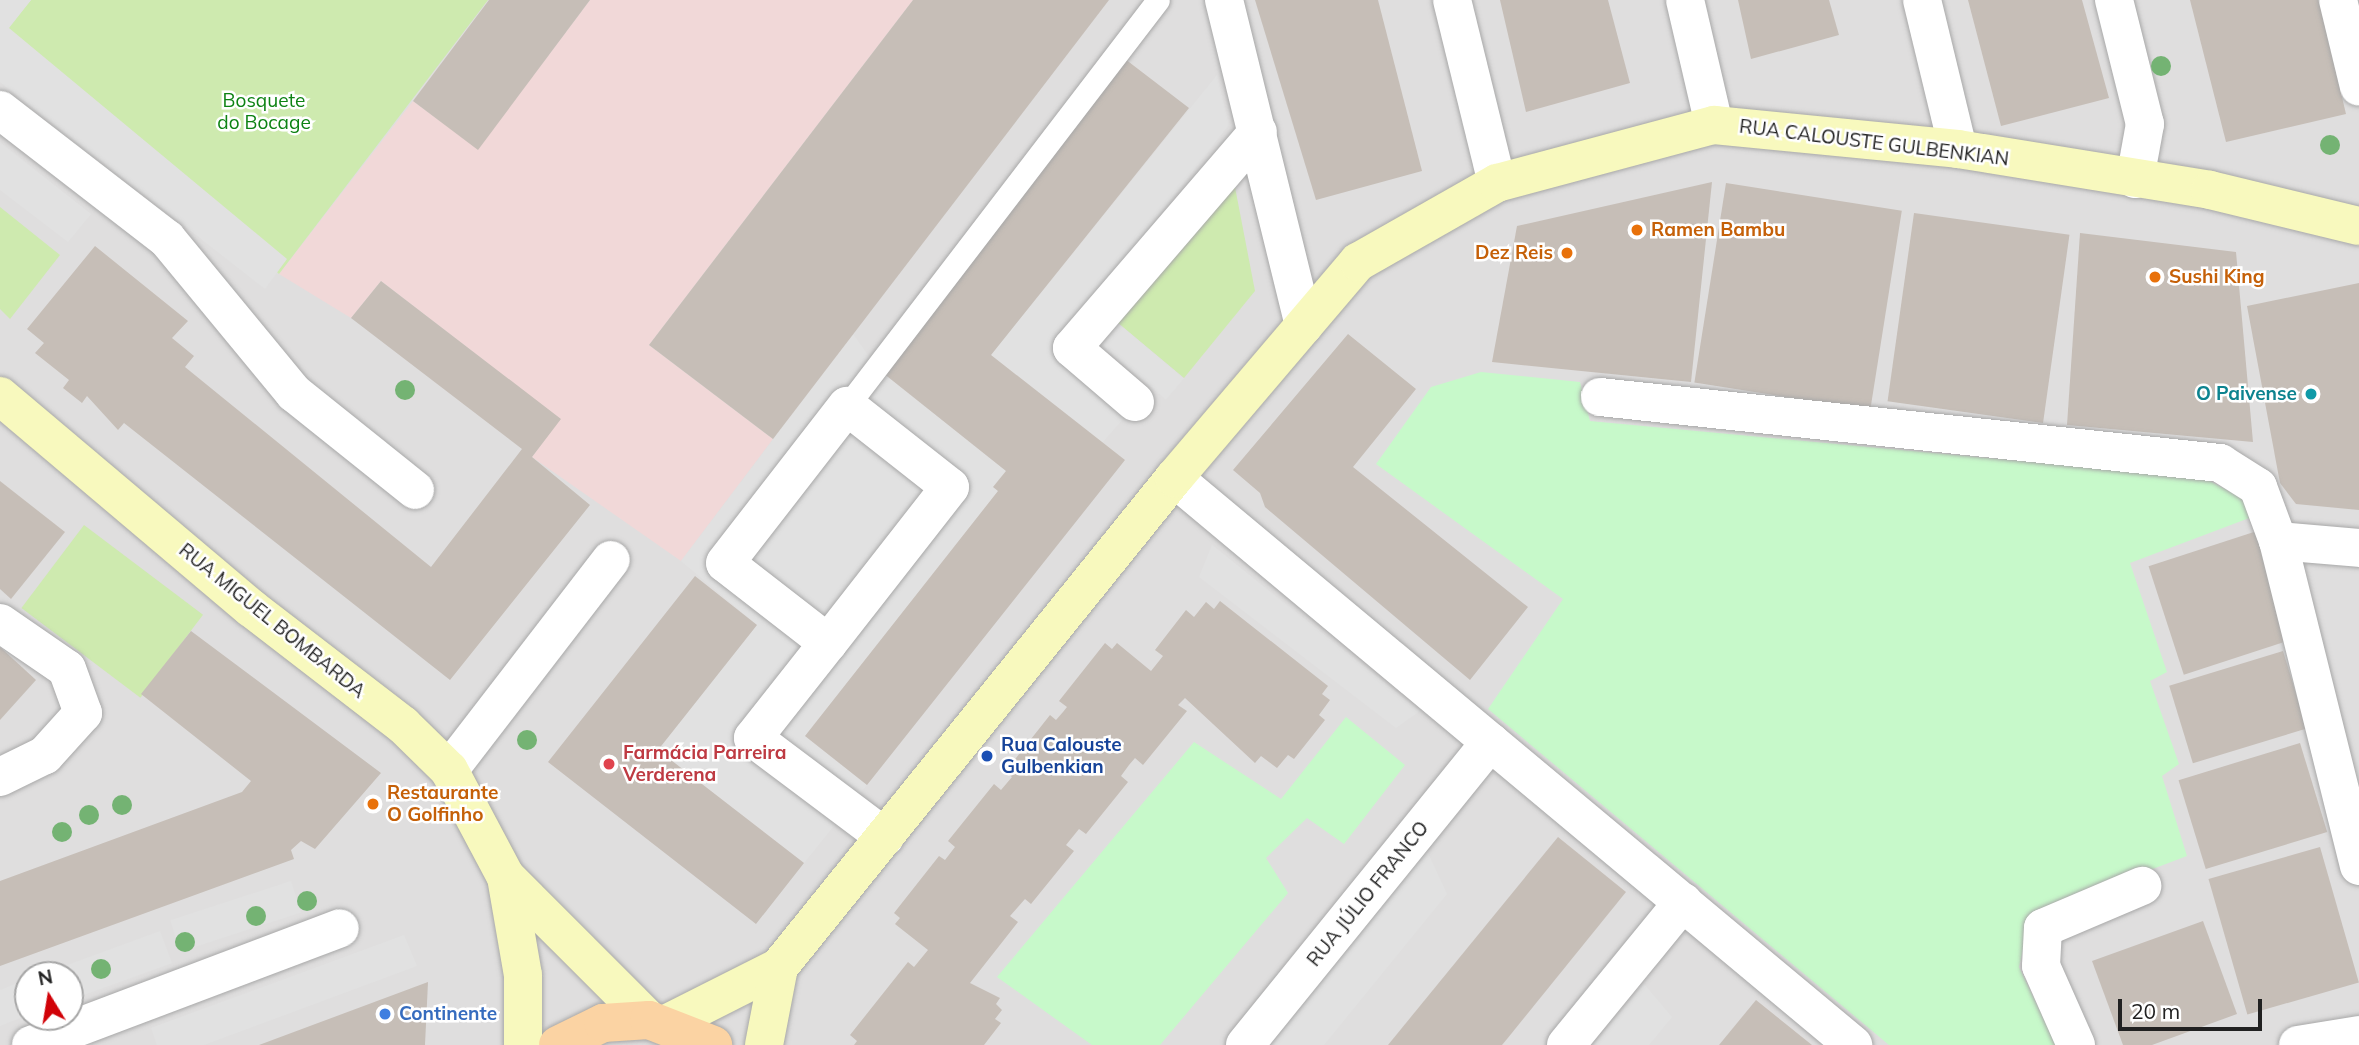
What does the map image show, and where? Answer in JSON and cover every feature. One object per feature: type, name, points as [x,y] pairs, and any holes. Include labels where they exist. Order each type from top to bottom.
[{"type":"main road","points":[[558,1045],[603,1023],[659,1022],[713,1045]]},
{"type":"street","points":[[1224,0],[1304,325]]},
{"type":"street","points":[[1452,0],[1497,183]]},
{"type":"street","points":[[1685,0],[1714,125]]},
{"type":"street","points":[[1923,0],[1958,149]]},
{"type":"street","points":[[2114,0],[2145,124],[2135,179]]},
{"type":"street","points":[[2338,0],[2359,87]]},
{"type":"street","points":[[0,110],[167,239],[293,393],[415,489]]},
{"type":"street","name":"RUA CALOUSTE GULBENKIAN","points":[[659,1022],[779,967],[1174,478],[1358,261],[1497,183],[1714,125],[1958,149],[2135,179],[2359,226]]},
{"type":"street","points":[[1135,401],[1072,348],[1258,132]]},
{"type":"street","name":"RUA MIGUEL BOMBARDA","points":[[0,396],[251,608],[403,725],[449,770],[506,877],[523,975],[523,1045]]},
{"type":"street","points":[[1600,397],[2220,463],[2259,487],[2278,541],[2359,866]]},
{"type":"street","points":[[828,643],[725,563],[848,406],[950,487],[828,643],[752,738],[885,837]]},
{"type":"street","points":[[1174,478],[1853,1045]]},
{"type":"street","points":[[2278,541],[2359,548]]},
{"type":"street","points":[[449,770],[611,560]]},
{"type":"street","points":[[0,623],[67,669],[83,713],[45,755],[0,776]]},
{"type":"street","name":"RUA JÚLIO FRANCO","points":[[1245,1045],[1490,742]]},
{"type":"street","name":"RUA MIGUEL BOMBARDA","points":[[506,877],[659,1022]]},
{"type":"street","points":[[2076,1045],[2041,966],[2043,928],[2142,886]]},
{"type":"street","points":[[1566,1045],[1683,902]]},
{"type":"street","points":[[31,1045],[340,928]]},
{"type":"street","name":"RUA CALOUSTE GULBENKIAN","points":[[764,1045],[779,967]]},
{"type":"street","points":[[2298,1045],[2359,1035]]},
{"type":"lane","points":[[848,406],[1158,0]]},
{"type":"shaded area","points":[[0,0],[2359,0],[2359,1045],[0,1045]]},
{"type":"shaded area","points":[[0,0],[31,0],[9,28],[287,259],[265,289],[0,82]]},
{"type":"shaded area","points":[[590,0],[913,0],[649,345],[773,439],[681,561],[532,457],[560,419],[381,281],[351,318],[279,274],[413,101],[478,149]]},
{"type":"shaded area","points":[[1217,75],[1229,125],[1054,350],[1130,411],[1102,443],[991,355]]},
{"type":"shaded area","points":[[0,142],[91,214],[68,242],[0,190]]},
{"type":"shaded area","points":[[1112,318],[1184,378],[1166,400],[1094,339]]},
{"type":"shaded area","points":[[853,334],[878,369],[1006,471],[993,487],[998,491],[805,736],[867,785],[804,863],[658,750],[757,625],[681,561]]},
{"type":"shaded area","points":[[1212,545],[1420,711],[1396,728],[1199,577]]},
{"type":"shaded area","points":[[1427,851],[1447,894],[1324,1045],[1268,1045]]},
{"type":"shaded area","points":[[291,881],[301,912],[180,952],[170,920]]},
{"type":"shaded area","points":[[160,931],[172,963],[84,995],[84,961],[78,961]]},
{"type":"shaded area","points":[[404,935],[417,966],[204,1045],[157,1045],[151,1028]]},
{"type":"shaded area","points":[[14,984],[14,1020],[0,1026],[0,990]]},
{"type":"shaded area","points":[[1644,984],[1672,1017],[1649,1045],[1593,1045]]},
{"type":"green space","name":"Bosquete do Bocage","points":[[31,0],[488,0],[279,274],[8,28]]},
{"type":"green space","points":[[1234,182],[1255,291],[1184,378],[1112,318]]},
{"type":"green space","points":[[0,207],[60,255],[10,319],[0,309]]},
{"type":"green space","points":[[1481,372],[1580,382],[1590,421],[2204,478],[2250,502],[2252,517],[2130,563],[2167,672],[2150,681],[2179,764],[2162,776],[2187,856],[2031,915],[2019,967],[2056,1045],[1889,1045],[1488,709],[1563,599],[1376,464],[1431,387]]},
{"type":"green space","points":[[84,525],[203,615],[140,698],[21,608]]},
{"type":"green space","points":[[1346,717],[1405,765],[1344,844],[1307,818],[1266,858],[1288,893],[1160,1045],[1092,1045],[997,977],[1194,742],[1281,799]]},
{"type":"building","points":[[489,0],[590,0],[478,150],[413,101]]},
{"type":"building","points":[[913,0],[1109,0],[773,439],[649,345]]},
{"type":"building","points":[[1255,0],[1378,0],[1422,171],[1316,200]]},
{"type":"building","points":[[1500,0],[1608,0],[1630,83],[1526,112]]},
{"type":"building","points":[[1738,0],[1829,0],[1839,35],[1751,59]]},
{"type":"building","points":[[1968,0],[2082,0],[2109,98],[2001,126]]},
{"type":"building","points":[[2190,0],[2319,0],[2346,114],[2226,142]]},
{"type":"building","points":[[1125,59],[1189,108],[991,355],[1125,460],[867,785],[805,736],[998,491],[993,487],[1006,471],[878,369]]},
{"type":"building","points":[[1712,182],[1691,382],[1492,362],[1517,226]]},
{"type":"building","points":[[1726,183],[1902,211],[1870,410],[1694,383]]},
{"type":"building","points":[[1914,213],[2069,235],[2043,423],[1888,401]]},
{"type":"building","points":[[2080,233],[2236,252],[2253,442],[2067,425]]},
{"type":"building","points":[[95,246],[188,321],[172,338],[194,356],[185,367],[431,567],[522,449],[351,318],[381,281],[561,419],[532,457],[590,505],[450,680],[124,423],[118,430],[87,396],[82,403],[63,388],[69,380],[35,353],[44,343],[27,329]]},
{"type":"building","name":"O Paivense","points":[[2359,283],[2359,510],[2296,504],[2280,483],[2247,306]]},
{"type":"building","points":[[1348,334],[1416,389],[1353,467],[1528,607],[1470,680],[1265,507],[1260,493],[1233,470]]},
{"type":"building","points":[[0,481],[65,532],[11,599],[0,589]]},
{"type":"building","points":[[2257,531],[2292,639],[2184,675],[2149,566]]},
{"type":"building","points":[[695,576],[757,625],[658,750],[804,863],[756,924],[548,762]]},
{"type":"building","points":[[1220,601],[1328,686],[1322,694],[1330,700],[1319,715],[1325,720],[1294,759],[1288,755],[1277,768],[1261,756],[1255,763],[1185,698],[1178,705],[1187,711],[1143,765],[1135,758],[1129,765],[1121,776],[1128,782],[1086,834],[1079,829],[1066,845],[1074,851],[1031,904],[1025,899],[1010,916],[1018,922],[970,983],[1000,998],[996,1004],[1002,1010],[995,1019],[1001,1023],[984,1045],[854,1045],[857,1041],[850,1035],[908,962],[914,967],[928,950],[895,924],[900,918],[894,913],[939,856],[945,860],[955,847],[948,841],[994,784],[1001,790],[1012,777],[1005,772],[1050,715],[1056,720],[1067,707],[1059,701],[1105,643],[1112,649],[1117,643],[1151,671],[1163,656],[1155,650],[1186,610],[1194,617],[1206,602],[1214,609]]},
{"type":"building","points":[[191,631],[381,773],[315,849],[301,841],[291,850],[294,859],[0,966],[0,881],[242,792],[251,781],[141,694]]},
{"type":"building","points":[[0,647],[36,680],[0,720]]},
{"type":"building","points":[[2283,651],[2307,728],[2193,763],[2169,686]]},
{"type":"building","points":[[2300,743],[2327,832],[2206,869],[2179,780]]},
{"type":"building","points":[[1558,837],[1626,892],[1507,1039],[1502,1045],[1388,1045]]},
{"type":"building","points":[[2320,847],[2359,983],[2247,1015],[2208,879]]},
{"type":"building","points":[[2203,921],[2237,1014],[2152,1045],[2123,1045],[2092,961]]},
{"type":"building","name":"Continente","points":[[428,982],[425,1045],[259,1045]]},
{"type":"building","points":[[1756,1000],[1812,1045],[1719,1045]]},
{"type":"place","name":"Ramen Bambu","points":[[1637,230]]},
{"type":"place","name":"Dez Reis","points":[[1567,253]]},
{"type":"place","name":"Sushi King","points":[[2155,277]]},
{"type":"place","name":"O Paivense","points":[[2311,394]]},
{"type":"place","name":"Rua Calouste Gulbenkian","points":[[987,756]]},
{"type":"place","name":"Farmácia Parreira Verderena","points":[[609,764]]},
{"type":"place","name":"Restaurante O Golfinho","points":[[373,804]]},
{"type":"place","name":"Continente","points":[[385,1014]]}]
